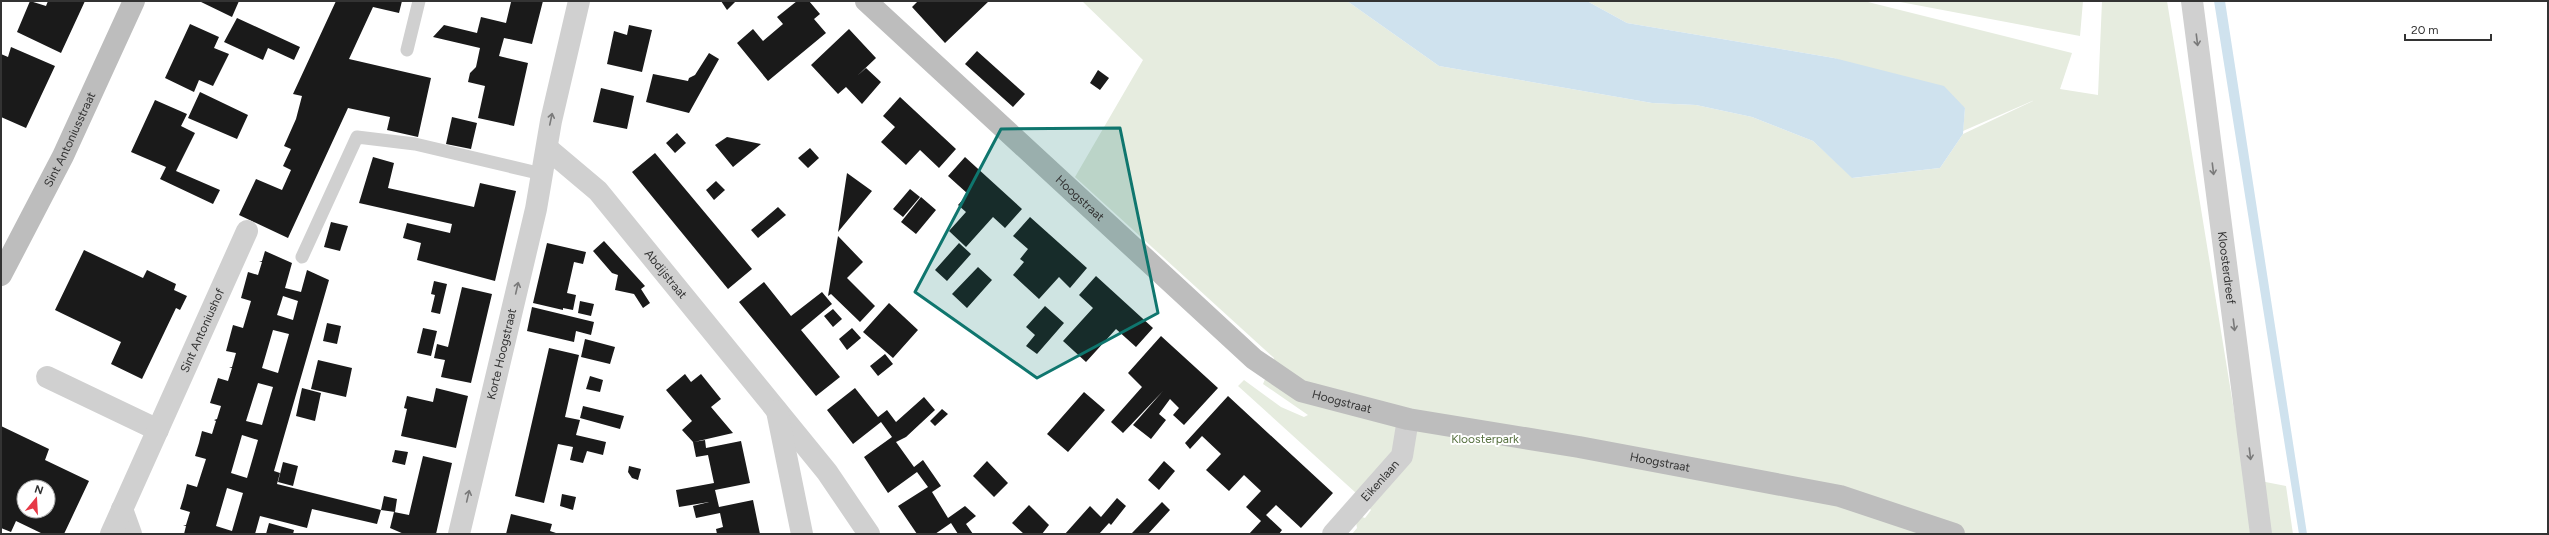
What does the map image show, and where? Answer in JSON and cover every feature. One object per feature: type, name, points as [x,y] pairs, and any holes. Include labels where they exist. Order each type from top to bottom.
[{"type":"street","name":"Sint Antoniusstraat","points":[[1,275],[63,156],[134,1]]},
{"type":"street","name":"Korte Hoogstraat","points":[[459,534],[536,209],[547,148],[579,1]]},
{"type":"street","name":"Hoogstraat","points":[[866,1],[1254,359],[1301,391],[1408,419],[1579,447],[1840,496],[1954,534]]},
{"type":"street","name":"Kloosterdreef","points":[[2192,1],[2261,534]]},
{"type":"street","name":"Abdijstraat","points":[[547,148],[598,191],[827,472],[869,534]]},
{"type":"street","name":"Sint Antoniushof","points":[[111,534],[247,232]]},
{"type":"street","points":[[46,377],[158,430]]},
{"type":"street","name":"Abdijstraat","points":[[776,408],[802,534]]},
{"type":"street","name":"Eikenlaan","points":[[1333,534],[1402,456],[1408,419]]},
{"type":"street","points":[[122,509],[131,534]]},
{"type":"lane","points":[[407,50],[419,1]]},
{"type":"lane","points":[[302,257],[357,137],[414,144],[542,174]]},
{"type":"highlighted area","points":[[1120,128],[1158,313],[1037,378],[915,292],[1001,129]]},
{"type":"green space","name":"Kloosterpark","points":[[1082,1],[1347,1],[1439,66],[1652,103],[1696,105],[1752,117],[1813,141],[1853,178],[1940,168],[1963,134],[2037,99],[1963,131],[1965,108],[1834,58],[1627,23],[1587,1],[1864,1],[2072,53],[2060,89],[2098,95],[2102,1],[2167,1],[2245,478],[2286,486],[2293,534],[1352,534],[1357,528],[1356,522],[1362,517],[1365,518],[1371,510],[1356,493],[1238,386],[1244,380],[1281,407],[1304,417],[1308,415],[1263,384],[1274,358],[1075,177],[1143,60]]},
{"type":"green space","points":[[1895,1],[2083,1],[2080,36]]},
{"type":"water","points":[[1347,1],[1587,1],[1627,23],[1834,58],[1944,86],[1965,108],[1963,134],[1940,168],[1852,178],[1813,141],[1752,117],[1696,105],[1652,103],[1439,66]]},
{"type":"water","points":[[2214,1],[2225,1],[2307,534],[2299,534]]},
{"type":"building","points":[[30,1],[46,6],[48,1],[85,1],[61,53],[17,32]]},
{"type":"building","points":[[199,1],[239,1],[232,17]]},
{"type":"building","points":[[336,1],[402,1],[399,13],[373,7],[349,59],[431,78],[418,137],[387,130],[390,117],[348,108],[288,238],[239,215],[256,179],[282,190],[291,170],[283,166],[291,149],[284,146],[296,119],[302,96],[293,94]]},
{"type":"building","points":[[508,1],[543,1],[532,44],[504,38],[499,56],[528,63],[514,126],[478,118],[485,86],[468,82],[470,73],[476,67],[480,48],[433,37],[444,25],[477,33],[481,17],[506,23],[511,2]]},
{"type":"building","points":[[721,1],[736,1],[727,10]]},
{"type":"building","points":[[797,1],[809,1],[820,14],[814,19],[826,33],[768,81],[737,43],[753,29],[763,41],[783,24],[777,17]]},
{"type":"building","points":[[918,1],[989,1],[945,43],[912,7]]},
{"type":"building","points":[[237,18],[300,47],[294,60],[268,48],[263,60],[224,42]]},
{"type":"building","points":[[190,24],[219,37],[214,48],[229,54],[213,86],[199,80],[194,92],[165,78]]},
{"type":"building","points":[[629,25],[652,30],[642,72],[607,64],[614,31],[627,35]]},
{"type":"building","points":[[849,29],[876,58],[857,76],[866,68],[881,82],[862,104],[846,87],[838,94],[811,65]]},
{"type":"building","points":[[11,47],[55,66],[26,128],[1,117],[1,54],[8,57]]},
{"type":"building","points":[[977,51],[1025,94],[1013,107],[965,64]]},
{"type":"building","points":[[709,53],[719,59],[689,113],[646,102],[653,74],[688,81],[689,78],[695,75]]},
{"type":"building","points":[[1098,70],[1109,78],[1100,90],[1090,83]]},
{"type":"building","points":[[601,88],[634,96],[627,129],[593,122]]},
{"type":"building","points":[[200,92],[248,115],[237,139],[188,118]]},
{"type":"building","points":[[900,97],[956,149],[939,168],[920,150],[906,165],[881,142],[895,127],[883,116]]},
{"type":"building","points":[[155,100],[187,114],[181,126],[195,133],[176,171],[220,190],[213,204],[160,179],[166,167],[131,152]]},
{"type":"building","points":[[452,117],[477,123],[471,149],[446,144]]},
{"type":"building","points":[[677,133],[686,143],[675,153],[666,143]]},
{"type":"building","points":[[727,137],[761,144],[733,167],[715,145]]},
{"type":"building","points":[[810,148],[819,158],[808,168],[798,158]]},
{"type":"building","points":[[655,153],[752,269],[728,289],[632,172]]},
{"type":"building","points":[[373,157],[394,163],[388,188],[474,207],[480,183],[516,191],[495,281],[417,260],[421,243],[403,238],[407,223],[450,233],[452,224],[359,203]]},
{"type":"building","points":[[965,157],[1022,209],[1005,228],[993,217],[966,247],[949,231],[966,212],[958,205],[968,194],[948,176]]},
{"type":"building","points":[[847,173],[872,191],[838,232]]},
{"type":"building","points":[[716,181],[725,190],[714,200],[706,190]]},
{"type":"building","points":[[910,189],[920,197],[903,217],[893,209]]},
{"type":"building","points":[[921,197],[936,210],[916,234],[901,222]]},
{"type":"building","points":[[778,207],[786,215],[758,238],[751,230]]},
{"type":"building","points":[[1030,217],[1087,268],[1070,288],[1059,277],[1039,299],[1013,275],[1024,262],[1020,259],[1028,249],[1013,236]]},
{"type":"building","points":[[331,222],[348,226],[340,251],[324,247]]},
{"type":"building","points":[[838,236],[863,262],[847,278],[875,306],[860,322],[831,294],[828,296]]},
{"type":"building","points":[[604,241],[645,286],[641,289],[650,303],[643,308],[634,294],[615,290],[618,275],[612,273],[593,251]]},
{"type":"building","points":[[547,243],[586,252],[583,264],[574,262],[567,293],[576,295],[573,310],[563,308],[563,310],[533,303]]},
{"type":"building","points":[[959,243],[971,254],[947,281],[935,270]]},
{"type":"building","points":[[84,250],[143,278],[147,270],[176,284],[174,290],[187,296],[180,310],[176,308],[142,379],[111,364],[121,342],[55,310]]},
{"type":"building","points":[[265,251],[292,263],[285,288],[301,292],[307,270],[329,280],[274,471],[280,473],[277,484],[381,510],[377,524],[312,509],[307,528],[260,516],[255,534],[184,534],[186,526],[183,526],[186,525],[190,512],[180,509],[187,484],[197,487],[206,459],[195,456],[202,431],[212,434],[216,421],[214,420],[217,419],[221,406],[210,403],[218,378],[228,381],[232,368],[229,367],[232,367],[236,353],[226,351],[233,325],[243,328],[251,301],[241,298],[248,272],[258,275],[262,262],[259,262],[262,261]],"holes":[[[283,296],[298,301],[293,320],[277,315]],[[273,330],[289,334],[278,373],[262,368]],[[258,383],[273,387],[262,425],[246,421]],[[242,435],[258,440],[247,478],[231,473]],[[227,488],[243,493],[232,531],[216,526]]]},
{"type":"building","points":[[978,267],[992,280],[967,308],[952,294]]},
{"type":"building","points":[[1096,276],[1153,328],[1136,347],[1116,329],[1086,362],[1063,341],[1093,308],[1079,295]]},
{"type":"building","points":[[434,281],[447,284],[440,314],[431,312],[435,295],[431,294]]},
{"type":"building","points":[[764,282],[791,316],[822,292],[832,304],[801,330],[840,377],[816,396],[739,302]]},
{"type":"building","points":[[462,287],[492,294],[471,383],[441,377],[445,360],[434,358],[437,344],[448,347]]},
{"type":"building","points":[[580,301],[594,304],[591,316],[578,313]]},
{"type":"building","points":[[889,303],[918,330],[893,358],[863,332]]},
{"type":"building","points":[[1045,306],[1064,323],[1037,354],[1026,346],[1035,335],[1026,327]]},
{"type":"building","points":[[532,307],[594,322],[591,335],[576,331],[574,342],[527,331]]},
{"type":"building","points":[[833,309],[842,319],[833,327],[824,316]]},
{"type":"building","points":[[327,323],[341,326],[337,344],[323,341]]},
{"type":"building","points":[[423,328],[437,331],[431,356],[417,353]]},
{"type":"building","points":[[852,328],[861,338],[847,350],[839,339]]},
{"type":"building","points":[[1161,336],[1218,388],[1184,425],[1173,415],[1179,408],[1170,399],[1159,414],[1166,420],[1151,439],[1133,425],[1163,391],[1123,433],[1111,422],[1142,387],[1128,373]]},
{"type":"building","points":[[585,339],[615,347],[610,364],[581,357]]},
{"type":"building","points":[[549,348],[579,355],[565,417],[580,420],[576,435],[606,442],[603,455],[587,451],[583,463],[570,460],[573,447],[558,444],[544,503],[515,496]]},
{"type":"building","points":[[885,354],[893,364],[878,376],[870,366]]},
{"type":"building","points":[[318,360],[352,368],[346,397],[311,389]]},
{"type":"building","points":[[685,374],[691,382],[701,374],[721,399],[711,407],[733,433],[694,442],[705,440],[706,448],[741,441],[750,483],[715,490],[719,507],[753,500],[760,534],[717,534],[716,529],[723,527],[720,513],[696,518],[693,506],[709,502],[679,507],[676,490],[714,483],[708,455],[696,457],[693,442],[682,430],[692,421],[666,390]]},
{"type":"building","points":[[590,376],[603,380],[600,392],[586,389]]},
{"type":"building","points":[[302,388],[321,393],[315,421],[296,416]]},
{"type":"building","points":[[436,388],[468,396],[456,448],[401,436],[407,409],[404,408],[407,396],[433,402]]},
{"type":"building","points":[[855,388],[878,417],[887,410],[896,422],[924,397],[935,410],[906,437],[896,442],[914,467],[923,460],[941,486],[932,492],[948,518],[965,506],[976,516],[966,524],[973,534],[958,534],[951,523],[935,534],[917,534],[898,506],[928,487],[917,472],[888,493],[864,457],[892,437],[881,422],[853,444],[827,410]]},
{"type":"building","points":[[1084,392],[1105,410],[1068,452],[1047,434]]},
{"type":"building","points":[[1228,396],[1333,493],[1301,528],[1276,505],[1266,515],[1282,530],[1279,534],[1249,534],[1261,521],[1246,507],[1261,491],[1244,475],[1229,491],[1206,470],[1221,454],[1202,436],[1190,449],[1185,443]]},
{"type":"building","points":[[583,406],[624,416],[620,429],[580,418]]},
{"type":"building","points":[[942,409],[948,414],[935,426],[930,421]]},
{"type":"building","points":[[1,426],[49,449],[45,460],[89,481],[64,534],[43,534],[16,521],[11,532],[1,528]]},
{"type":"building","points":[[395,450],[408,452],[405,465],[392,462]]},
{"type":"building","points":[[423,456],[452,463],[436,534],[404,534],[390,528],[394,512],[409,515]]},
{"type":"building","points":[[987,461],[1008,483],[994,497],[973,476]]},
{"type":"building","points":[[1164,461],[1175,471],[1159,490],[1148,480]]},
{"type":"building","points":[[283,462],[298,466],[293,486],[278,482]]},
{"type":"building","points":[[629,466],[641,469],[638,480],[632,478],[628,472]]},
{"type":"building","points":[[562,494],[576,497],[573,510],[560,506]]},
{"type":"building","points":[[384,496],[397,499],[395,512],[381,510]]},
{"type":"building","points":[[1117,498],[1126,506],[1111,525],[1109,523],[1099,534],[1065,534],[1090,506],[1101,517]]},
{"type":"building","points":[[1162,502],[1170,510],[1148,534],[1131,534]]},
{"type":"building","points":[[1029,505],[1049,525],[1042,534],[1024,534],[1012,523]]},
{"type":"building","points":[[511,514],[552,524],[550,531],[559,534],[506,534]]},
{"type":"building","points":[[269,523],[294,530],[293,534],[266,534]]}]
